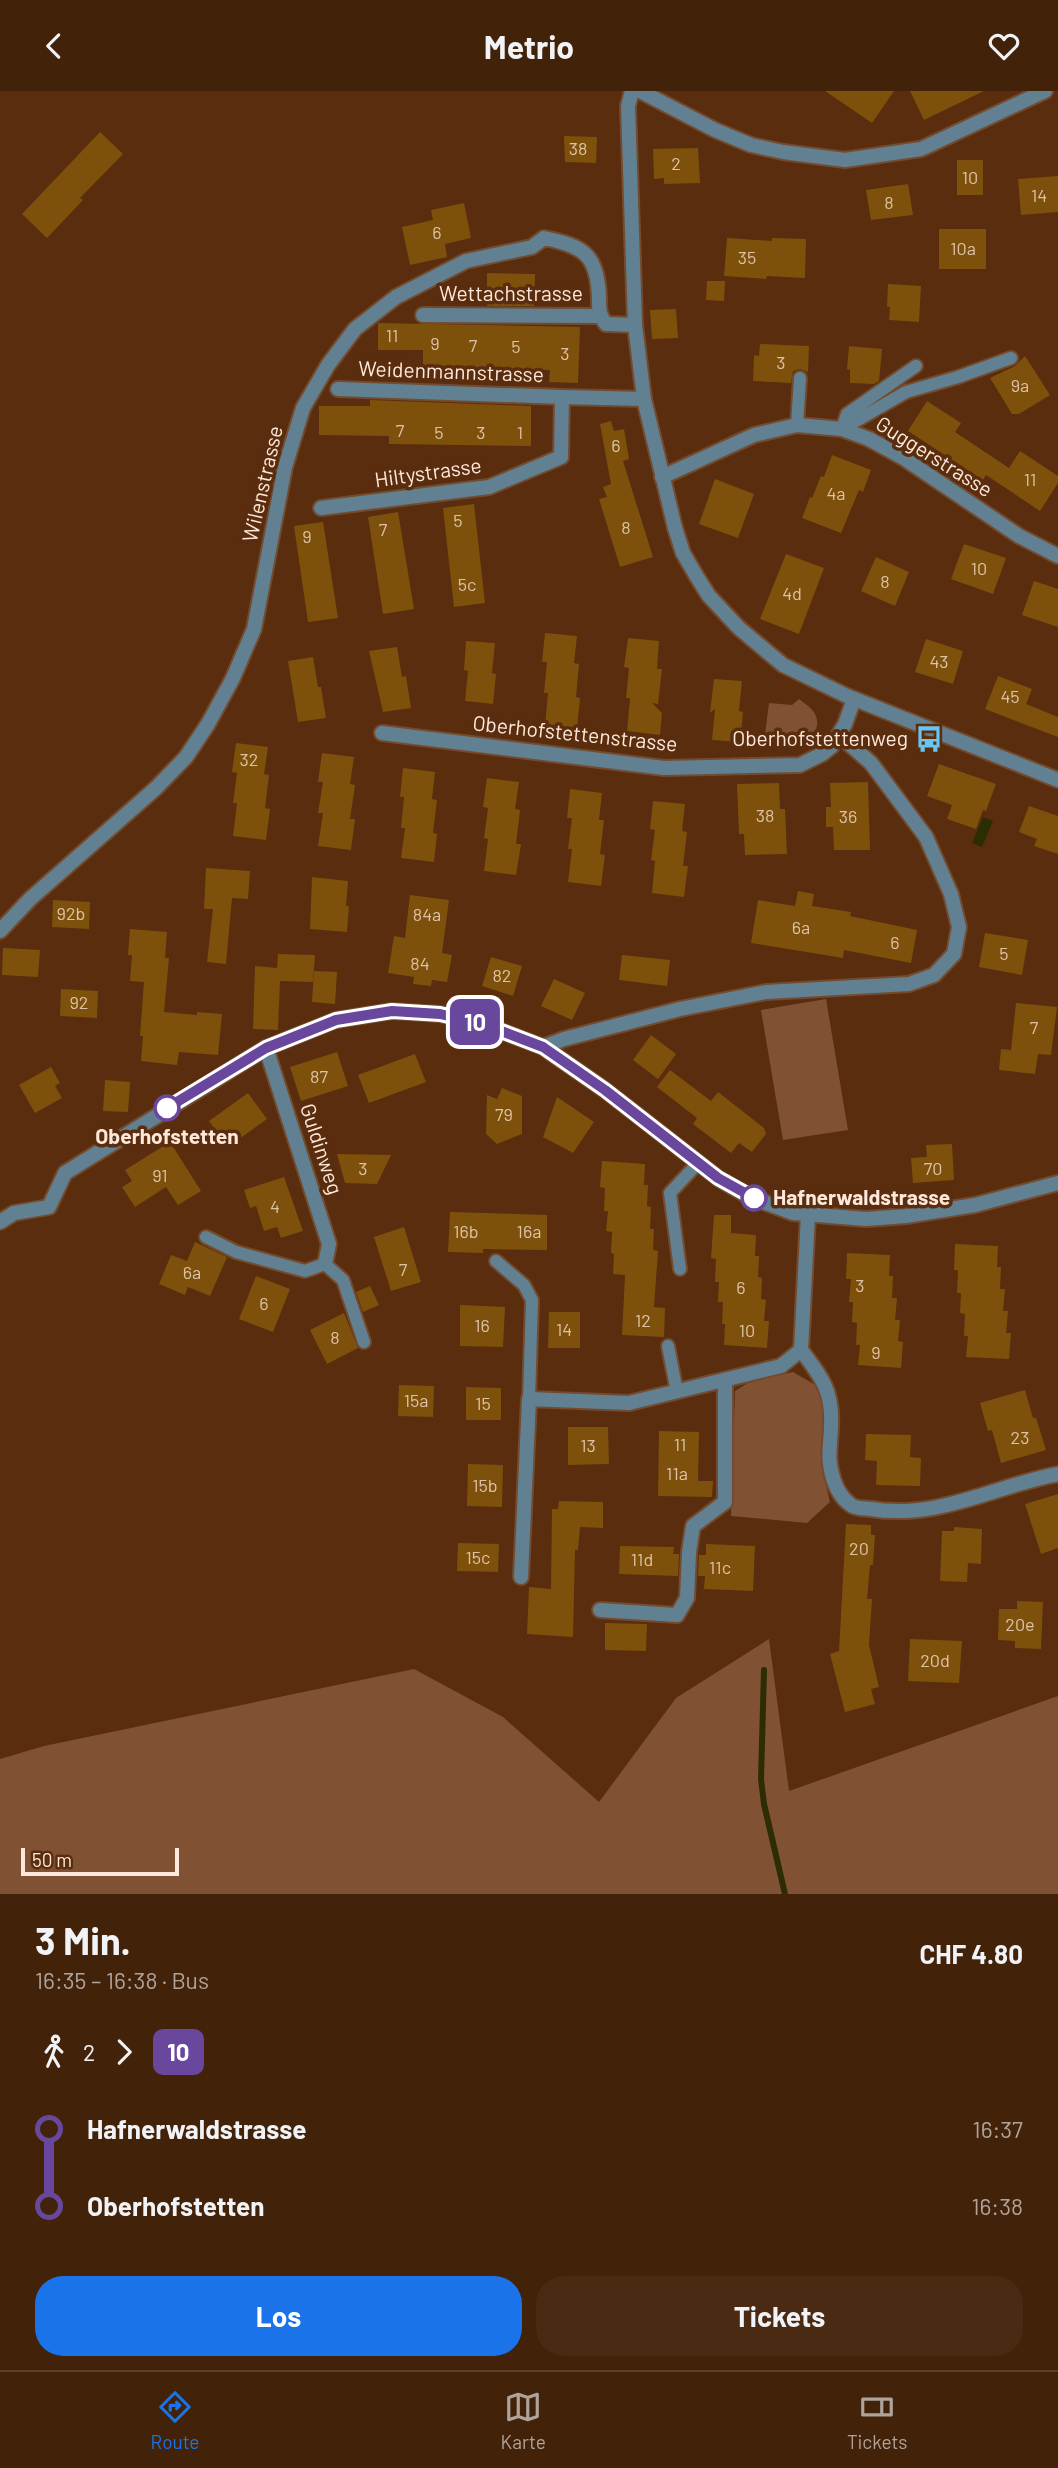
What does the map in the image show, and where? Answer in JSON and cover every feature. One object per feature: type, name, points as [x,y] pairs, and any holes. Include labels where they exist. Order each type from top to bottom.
[{"type":"street","points":[[632,91],[628,106],[635,325],[644,399],[683,553],[703,587],[723,613],[783,665],[854,699],[1058,780]]},
{"type":"street","points":[[640,91],[715,130],[751,145],[845,160],[921,149],[1045,91]]},
{"type":"street","name":"Wilenstrasse","points":[[0,931],[30,899],[156,788],[186,757],[208,724],[233,678],[254,629],[285,467],[303,408],[328,365],[355,329],[396,297],[466,261],[533,247],[544,238],[579,247],[592,260],[597,270],[599,316]]},
{"type":"street","name":"Wettachstrasse","points":[[423,315],[599,316]]},
{"type":"street","points":[[599,316],[606,324],[635,325]]},
{"type":"street","name":"Weidenmannstrasse","points":[[338,389],[562,397]]},
{"type":"street","points":[[562,397],[644,399]]},
{"type":"street","name":"Hiltystrasse","points":[[321,507],[489,487],[561,457],[562,397]]},
{"type":"street","name":"Guggerstrasse","points":[[662,477],[754,435],[797,425],[842,429],[869,439],[902,457],[1019,536],[1058,556]]},
{"type":"street","name":"Oberhofstettenstrasse","points":[[382,733],[664,768],[800,765],[822,754],[839,735],[854,699]]},
{"type":"street","points":[[543,1047],[564,1039],[667,1013],[765,992],[909,983],[934,975],[954,954],[958,927],[951,894],[926,837],[871,763],[839,735]]},
{"type":"street","points":[[0,1222],[14,1213],[49,1207],[65,1173],[266,1048],[336,1020],[392,1011],[440,1014],[483,1024],[543,1047],[605,1090],[698,1163],[750,1197],[780,1209],[808,1215],[866,1219],[906,1216],[975,1205],[1058,1183]]},
{"type":"street","name":"Guldinweg","points":[[266,1048],[329,1244],[325,1264]]},
{"type":"street","points":[[808,1215],[801,1350],[822,1377],[829,1395],[832,1412],[830,1463],[836,1490],[852,1507],[896,1513],[946,1507],[1026,1480],[1058,1473]]},
{"type":"street","points":[[521,1577],[529,1399],[629,1403],[781,1366],[801,1350]]},
{"type":"street","points":[[600,1610],[677,1615],[687,1598],[693,1526],[724,1502],[726,1380]]},
{"type":"lane","points":[[842,429],[906,392],[1011,358]]},
{"type":"lane","points":[[842,429],[848,414],[916,366]]},
{"type":"lane","points":[[797,425],[800,378]]},
{"type":"lane","points":[[680,1269],[670,1193],[698,1163]]},
{"type":"lane","points":[[206,1237],[236,1252],[305,1271],[325,1264],[342,1280],[364,1342]]},
{"type":"lane","points":[[496,1261],[524,1285],[532,1300],[529,1399]]},
{"type":"lane","points":[[668,1346],[677,1392]]},
{"type":"shaded area","points":[[799,699],[812,710],[817,719],[811,738],[798,745],[764,742],[769,703],[792,705]]},
{"type":"shaded area","points":[[983,817],[993,821],[982,847],[972,843]]},
{"type":"shaded area","points":[[826,999],[848,1130],[783,1140],[761,1010]]},
{"type":"shaded area","points":[[793,1372],[819,1387],[823,1405],[821,1463],[830,1502],[807,1523],[731,1516],[735,1391],[751,1381]]},
{"type":"shaded area","points":[[769,1639],[789,1791],[1058,1696],[1058,1894],[0,1894],[0,1759],[44,1746],[414,1669],[503,1717],[599,1802],[676,1698]]},
{"type":"building","points":[[825,91],[894,91],[872,123]]},
{"type":"building","points":[[910,91],[984,91],[924,120]]},
{"type":"building","points":[[100,132],[123,154],[80,198],[83,200],[47,238],[22,214]]},
{"type":"building","points":[[564,136],[597,137],[596,163],[565,162]]},
{"type":"building","points":[[698,148],[700,183],[664,184],[664,178],[654,179],[653,149]]},
{"type":"building","points":[[957,160],[983,160],[983,195],[957,195]]},
{"type":"building","points":[[1058,176],[1058,212],[1021,215],[1018,179]]},
{"type":"building","points":[[908,184],[913,215],[871,220],[866,190]]},
{"type":"building","points":[[464,203],[471,238],[445,244],[447,257],[410,265],[402,227],[433,220],[431,210]]},
{"type":"building","points":[[939,229],[986,229],[986,269],[939,269]]},
{"type":"building","points":[[727,238],[772,241],[772,238],[806,239],[805,278],[724,276]]},
{"type":"building","points":[[487,273],[535,274],[534,306],[487,306]]},
{"type":"building","points":[[707,281],[725,281],[724,301],[706,300]]},
{"type":"building","points":[[888,284],[921,286],[919,322],[889,320]]},
{"type":"building","points":[[676,309],[678,338],[652,339],[650,310]]},
{"type":"building","points":[[378,323],[580,327],[578,383],[549,382],[550,370],[423,366],[423,350],[378,350]]},
{"type":"building","points":[[760,344],[809,346],[808,372],[800,369],[793,371],[791,383],[753,381],[754,355],[759,356]]},
{"type":"building","points":[[849,346],[882,349],[879,381],[874,384],[850,383],[850,370],[847,369]]},
{"type":"building","points":[[1025,356],[1050,395],[1019,414],[1012,414],[990,378],[1015,366]]},
{"type":"building","points":[[370,400],[531,406],[531,446],[389,444],[389,436],[319,435],[319,406],[370,406]]},
{"type":"building","points":[[927,401],[961,423],[955,432],[1009,468],[1020,451],[1058,476],[1058,483],[1040,511],[986,475],[983,480],[908,431]]},
{"type":"building","points":[[611,421],[614,431],[624,429],[629,459],[623,461],[653,557],[620,567],[599,499],[607,497],[603,487],[611,484],[600,424]]},
{"type":"building","points":[[832,455],[871,470],[863,492],[859,490],[841,533],[802,518],[821,476],[824,477]]},
{"type":"building","points":[[715,479],[754,494],[738,538],[699,524]]},
{"type":"building","points":[[474,504],[485,603],[454,607],[443,508]]},
{"type":"building","points":[[398,512],[414,609],[383,614],[368,517]]},
{"type":"building","points":[[323,522],[338,618],[308,622],[294,526]]},
{"type":"building","points":[[964,544],[1006,558],[993,594],[951,579]]},
{"type":"building","points":[[786,554],[824,568],[799,634],[760,619]]},
{"type":"building","points":[[876,557],[909,572],[895,606],[861,591]]},
{"type":"building","points":[[1034,581],[1058,589],[1058,627],[1022,615]]},
{"type":"building","points":[[545,633],[577,636],[574,663],[579,664],[576,697],[580,698],[577,729],[545,726],[547,662],[542,662]]},
{"type":"building","points":[[628,638],[659,641],[657,669],[662,669],[658,704],[652,703],[662,713],[660,735],[627,731],[629,668],[624,667]]},
{"type":"building","points":[[926,639],[963,651],[953,684],[915,672]]},
{"type":"building","points":[[466,641],[495,643],[493,704],[465,701],[468,671],[464,670]]},
{"type":"building","points":[[397,647],[402,677],[406,676],[411,708],[383,712],[369,651]]},
{"type":"building","points":[[313,657],[326,718],[298,722],[288,661]]},
{"type":"building","points":[[998,676],[1032,689],[1026,704],[1058,717],[1058,737],[985,709]]},
{"type":"building","points":[[714,679],[742,681],[740,742],[712,740],[715,709],[710,713]]},
{"type":"building","points":[[236,743],[268,747],[264,774],[269,775],[265,808],[270,809],[266,840],[233,836],[237,773],[232,772]]},
{"type":"building","points":[[322,753],[354,757],[350,784],[355,785],[350,819],[355,819],[351,850],[318,846],[323,813],[318,813],[323,782],[318,782]]},
{"type":"building","points":[[939,764],[996,784],[976,829],[947,819],[952,805],[927,796]]},
{"type":"building","points":[[403,768],[435,772],[432,799],[437,800],[433,833],[437,834],[434,862],[401,858],[405,828],[401,828]]},
{"type":"building","points":[[487,778],[519,782],[515,809],[520,810],[516,844],[521,844],[516,875],[484,871],[488,808],[483,807]]},
{"type":"building","points":[[868,782],[870,850],[834,850],[833,827],[826,827],[826,807],[831,807],[830,783]]},
{"type":"building","points":[[779,783],[780,809],[785,809],[787,854],[745,855],[744,834],[739,834],[737,784]]},
{"type":"building","points":[[570,789],[602,793],[599,820],[604,820],[600,854],[605,855],[601,886],[568,882],[572,849],[568,849],[572,818],[567,818]]},
{"type":"building","points":[[653,801],[685,804],[682,831],[687,832],[683,866],[688,866],[684,897],[652,893],[655,861],[651,860],[655,830],[650,829]]},
{"type":"building","points":[[1029,806],[1058,816],[1058,854],[1034,846],[1037,839],[1019,832]]},
{"type":"building","points":[[206,868],[250,871],[248,899],[232,898],[226,964],[207,962],[213,909],[204,909]]},
{"type":"building","points":[[312,877],[348,881],[347,932],[310,929]]},
{"type":"building","points":[[798,891],[814,894],[812,906],[851,912],[850,916],[917,930],[911,963],[844,950],[843,958],[751,943],[758,900],[795,906]]},
{"type":"building","points":[[410,895],[449,900],[442,953],[452,955],[447,982],[432,980],[431,986],[413,984],[414,977],[388,973],[394,936],[405,938]]},
{"type":"building","points":[[53,900],[90,902],[89,929],[52,927]]},
{"type":"building","points":[[130,929],[167,932],[165,958],[169,958],[164,1012],[222,1014],[218,1055],[179,1052],[177,1065],[141,1061],[144,982],[130,981]]},
{"type":"building","points":[[985,933],[1028,940],[1022,975],[979,967]]},
{"type":"building","points":[[3,948],[40,950],[38,977],[2,975]]},
{"type":"building","points":[[278,954],[315,955],[313,982],[280,981],[278,1030],[253,1029],[255,966],[277,968]]},
{"type":"building","points":[[622,955],[670,960],[667,986],[619,980]]},
{"type":"building","points":[[491,957],[522,966],[513,996],[482,986]]},
{"type":"building","points":[[314,971],[337,972],[335,1004],[312,1002]]},
{"type":"building","points":[[554,979],[585,993],[572,1020],[541,1006]]},
{"type":"building","points":[[61,989],[98,991],[97,1018],[60,1016]]},
{"type":"building","points":[[1016,1003],[1057,1007],[1051,1055],[1038,1054],[1035,1074],[999,1070],[1001,1049],[1011,1050]]},
{"type":"building","points":[[651,1035],[676,1054],[658,1079],[633,1060]]},
{"type":"building","points":[[337,1052],[348,1086],[301,1101],[290,1067]]},
{"type":"building","points":[[415,1054],[426,1082],[369,1103],[358,1075]]},
{"type":"building","points":[[51,1067],[60,1083],[55,1086],[62,1098],[35,1113],[19,1085]]},
{"type":"building","points":[[670,1070],[711,1101],[718,1092],[764,1128],[766,1134],[752,1152],[739,1143],[731,1153],[693,1124],[697,1118],[657,1087]]},
{"type":"building","points":[[105,1080],[130,1082],[128,1112],[103,1111]]},
{"type":"building","points":[[502,1088],[522,1096],[522,1134],[497,1144],[486,1134],[487,1095],[497,1099]]},
{"type":"building","points":[[248,1093],[267,1119],[228,1147],[209,1121]]},
{"type":"building","points":[[557,1097],[594,1122],[573,1153],[543,1137]]},
{"type":"building","points":[[170,1142],[201,1191],[178,1205],[166,1187],[135,1207],[122,1187],[132,1181],[125,1170]]},
{"type":"building","points":[[952,1144],[954,1180],[913,1183],[911,1158],[927,1157],[926,1145]]},
{"type":"building","points":[[337,1154],[391,1155],[377,1184],[345,1183]]},
{"type":"building","points":[[602,1161],[645,1164],[644,1185],[648,1185],[647,1206],[651,1207],[650,1229],[654,1229],[653,1250],[658,1251],[654,1307],[665,1308],[664,1337],[622,1335],[625,1275],[613,1274],[612,1232],[606,1231],[608,1211],[604,1211],[605,1188],[600,1187]]},
{"type":"building","points":[[284,1177],[303,1231],[281,1238],[277,1227],[264,1231],[256,1206],[250,1208],[244,1190]]},
{"type":"building","points":[[450,1212],[547,1215],[547,1250],[483,1249],[483,1253],[448,1252]]},
{"type":"building","points":[[714,1215],[731,1215],[731,1233],[756,1235],[755,1256],[759,1256],[758,1277],[762,1278],[761,1299],[766,1300],[764,1321],[769,1321],[767,1348],[724,1345],[723,1302],[718,1302],[716,1259],[711,1258]]},
{"type":"building","points":[[404,1227],[421,1282],[391,1291],[374,1237]]},
{"type":"building","points":[[195,1242],[227,1257],[210,1296],[188,1287],[185,1295],[159,1284],[171,1255],[187,1261]]},
{"type":"building","points":[[955,1244],[998,1246],[1000,1289],[1005,1289],[1003,1311],[1008,1311],[1006,1333],[1011,1333],[1009,1359],[966,1357],[968,1336],[964,1336],[965,1314],[960,1313],[961,1293],[957,1293]]},
{"type":"building","points":[[847,1253],[890,1255],[892,1298],[897,1298],[895,1320],[900,1320],[898,1341],[903,1342],[901,1368],[858,1365],[860,1345],[856,1345],[857,1323],[852,1322],[853,1302],[849,1302],[851,1279],[846,1279]]},
{"type":"building","points":[[256,1276],[290,1289],[273,1332],[239,1319]]},
{"type":"building","points":[[370,1286],[379,1305],[363,1312],[356,1292]]},
{"type":"building","points":[[460,1305],[505,1307],[503,1347],[460,1346]]},
{"type":"building","points":[[549,1312],[580,1312],[580,1348],[548,1348]]},
{"type":"building","points":[[344,1313],[358,1348],[327,1364],[310,1330]]},
{"type":"building","points":[[399,1385],[434,1386],[433,1417],[398,1416]]},
{"type":"building","points":[[466,1387],[501,1388],[501,1420],[466,1420]]},
{"type":"building","points":[[1025,1390],[1046,1450],[1001,1463],[992,1430],[988,1431],[980,1403]]},
{"type":"building","points":[[568,1427],[608,1427],[609,1464],[568,1465]]},
{"type":"building","points":[[659,1431],[699,1432],[698,1481],[713,1481],[712,1497],[658,1496]]},
{"type":"building","points":[[866,1434],[911,1435],[910,1457],[921,1458],[920,1486],[876,1485],[877,1461],[865,1460]]},
{"type":"building","points":[[468,1464],[503,1465],[502,1507],[467,1506]]},
{"type":"building","points":[[1058,1494],[1058,1548],[1041,1554],[1025,1504]]},
{"type":"building","points":[[559,1501],[603,1502],[603,1528],[580,1527],[578,1550],[575,1550],[573,1637],[527,1634],[529,1587],[551,1589],[552,1509],[558,1509]]},
{"type":"building","points":[[846,1524],[871,1525],[871,1535],[875,1535],[867,1599],[872,1599],[869,1645],[879,1687],[871,1689],[875,1704],[845,1712],[830,1654],[839,1651]]},
{"type":"building","points":[[954,1527],[982,1529],[981,1564],[968,1563],[967,1582],[940,1581],[942,1531],[954,1531]]},
{"type":"building","points":[[458,1543],[499,1544],[498,1572],[457,1571]]},
{"type":"building","points":[[706,1544],[755,1546],[753,1591],[704,1589],[705,1576],[698,1576],[699,1555],[706,1555]]},
{"type":"building","points":[[620,1546],[674,1547],[673,1554],[679,1554],[678,1576],[619,1574]]},
{"type":"building","points":[[1017,1601],[1043,1602],[1041,1649],[1015,1648],[1015,1641],[998,1640],[999,1609],[1017,1609]]},
{"type":"building","points":[[605,1623],[647,1624],[646,1651],[605,1650]]},
{"type":"building","points":[[910,1639],[962,1641],[959,1683],[908,1681]]},
{"type":"waterway","points":[[764,1670],[761,1779],[764,1804],[785,1894]]},
{"type":"bus line","name":"10","points":[[167,1108],[266,1048],[336,1020],[392,1011],[440,1014],[483,1024],[543,1047],[605,1090],[718,1178],[754,1198]]},
{"type":"place","name":"Oberhofstettenweg","points":[[929,739]]},
{"type":"place","name":"Oberhofstetten","points":[[167,1108]]},
{"type":"place","name":"Hafnerwaldstrasse","points":[[754,1198]]}]
